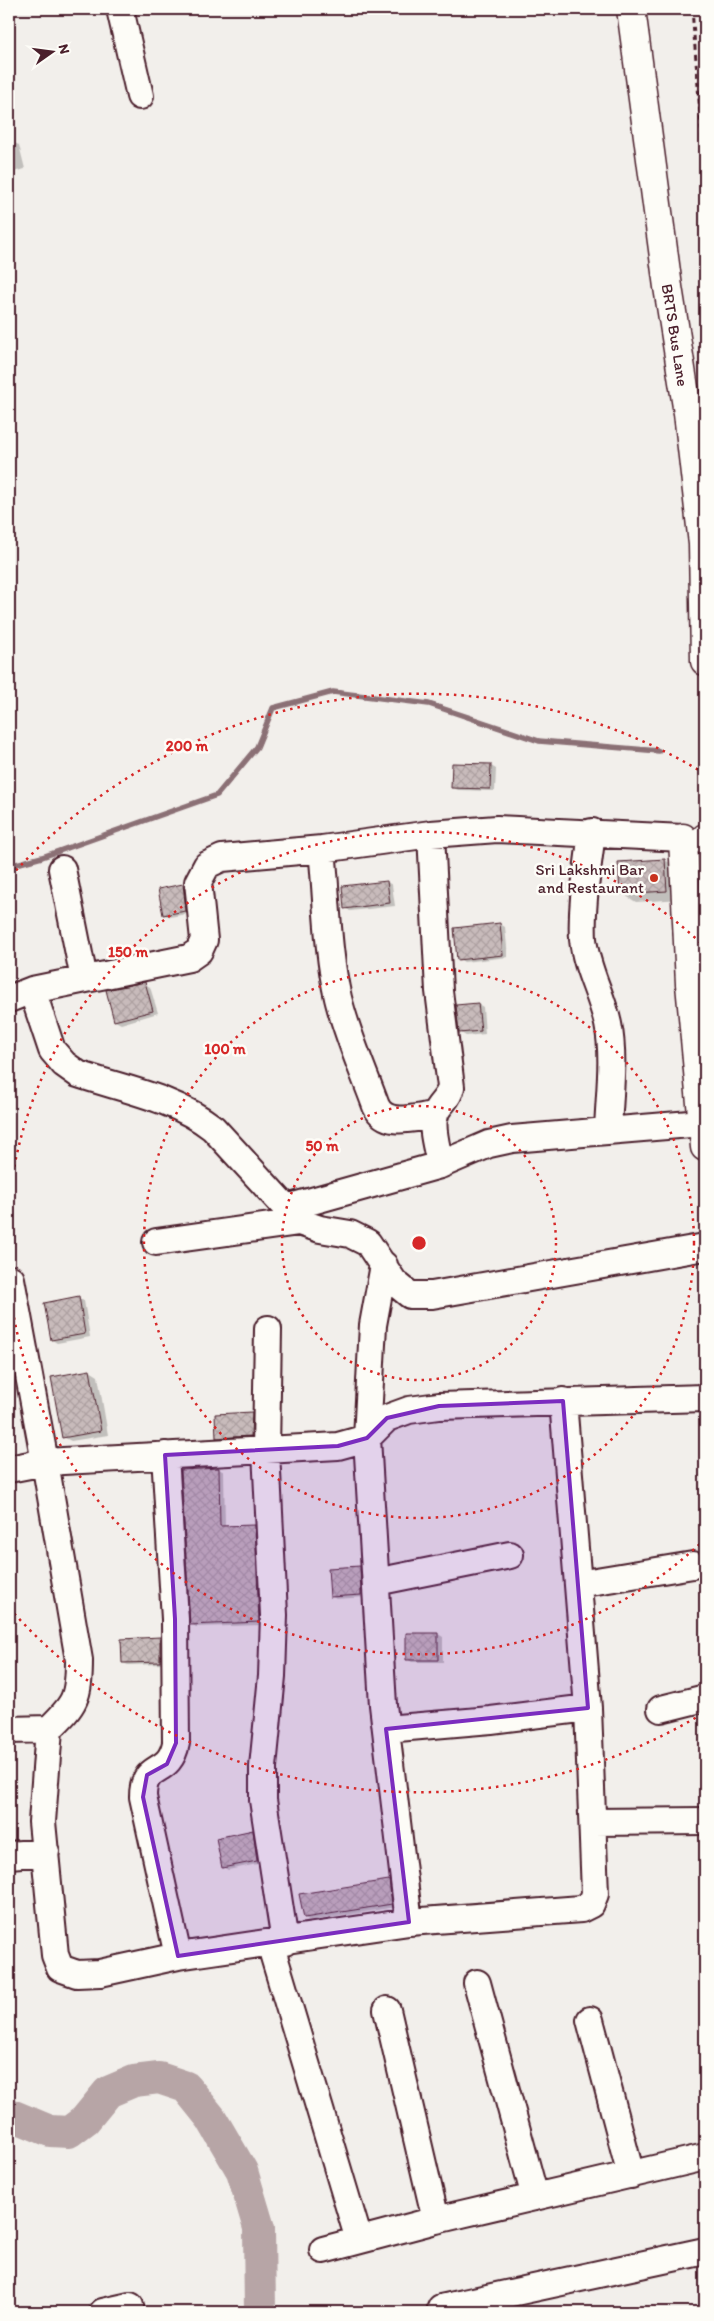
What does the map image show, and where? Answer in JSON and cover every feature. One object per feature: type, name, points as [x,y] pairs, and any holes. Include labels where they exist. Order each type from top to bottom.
[{"type":"main road","name":"BRTS Bus Lane","points":[[631,9],[668,287],[690,432],[703,544],[705,661]]},
{"type":"main road","points":[[698,838],[690,984],[704,1135]]},
{"type":"street","points":[[120,9],[140,96]]},
{"type":"street","points":[[698,838],[654,838],[592,832],[497,829],[430,834],[322,849],[222,858],[207,865],[198,882],[204,940],[198,951],[189,958],[20,994],[52,1050],[64,1064],[78,1074],[180,1107],[198,1116],[214,1128],[293,1215],[320,1229],[350,1234],[368,1243],[394,1282],[410,1295],[418,1296],[705,1247]]},
{"type":"street","points":[[592,832],[584,908],[584,940],[589,965],[608,1024],[611,1056],[608,1131]]},
{"type":"street","points":[[430,834],[439,991],[451,1087],[447,1098],[435,1115],[434,1128],[440,1165]]},
{"type":"street","points":[[322,849],[333,973],[338,998],[344,1020],[376,1106],[380,1113],[391,1120],[435,1115]]},
{"type":"street","points":[[62,869],[84,980]]},
{"type":"street","points":[[156,1242],[293,1215],[440,1165],[489,1144],[512,1139],[608,1131],[704,1135]]},
{"type":"street","points":[[384,1265],[373,1325],[367,1438],[386,1729],[409,1922]]},
{"type":"street","points":[[11,1279],[46,1462],[79,1668],[79,1683],[71,1708],[49,1729],[42,1822],[55,1955],[60,1968],[77,1974],[100,1973],[178,1956],[278,1943],[409,1922],[581,1909],[590,1904],[595,1894],[588,1708],[563,1401]]},
{"type":"street","points":[[268,1329],[266,1451],[274,1614],[272,1676],[264,1766],[264,1800],[278,1943],[359,2240]]},
{"type":"street","points":[[9,1469],[46,1462],[338,1446],[367,1438],[387,1418],[409,1410],[439,1406],[705,1398]]},
{"type":"street","points":[[165,1454],[175,1618],[176,1743],[174,1756],[167,1764],[147,1775],[143,1785],[143,1797],[178,1956]]},
{"type":"street","points":[[376,1582],[510,1555]]},
{"type":"street","points":[[578,1584],[693,1565]]},
{"type":"street","points":[[660,1709],[705,1698]]},
{"type":"street","points":[[386,1729],[491,1720],[588,1708]]},
{"type":"street","points":[[9,1730],[49,1729]]},
{"type":"street","points":[[592,1822],[705,1821]]},
{"type":"street","points":[[9,1855],[46,1852]]},
{"type":"street","points":[[476,1983],[535,2198]]},
{"type":"street","points":[[387,2010],[436,2220]]},
{"type":"street","points":[[590,2020],[631,2175]]},
{"type":"street","points":[[323,2250],[436,2220],[705,2157]]},
{"type":"street","points":[[441,2308],[705,2251]]},
{"type":"street","points":[[103,2312],[130,2306]]},
{"type":"path","points":[[692,9],[705,177]]},
{"type":"highlighted area","points":[[563,1401],[588,1708],[386,1729],[409,1922],[178,1956],[143,1797],[147,1775],[167,1764],[176,1743],[175,1619],[165,1455],[338,1446],[367,1438],[387,1418],[439,1406]]},
{"type":"building","points":[[452,763],[491,764],[490,789],[451,788]]},
{"type":"building","points":[[665,859],[667,891],[620,894],[618,862]]},
{"type":"building","points":[[387,881],[390,903],[344,909],[342,886]]},
{"type":"building","points":[[183,884],[186,911],[163,915],[158,889]]},
{"type":"building","points":[[500,923],[503,955],[457,960],[454,928]]},
{"type":"building","points":[[145,982],[153,1011],[114,1021],[106,990]]},
{"type":"building","points":[[478,1003],[481,1031],[459,1033],[456,1005]]},
{"type":"building","points":[[79,1296],[85,1334],[51,1340],[44,1303]]},
{"type":"building","points":[[90,1370],[101,1431],[62,1438],[51,1377]]},
{"type":"building","points":[[252,1412],[251,1436],[216,1438],[215,1414]]},
{"type":"building","points":[[219,1468],[220,1526],[255,1525],[259,1622],[190,1625],[181,1470]]},
{"type":"building","points":[[360,1566],[361,1595],[330,1597],[328,1568]]},
{"type":"building","points":[[406,1633],[438,1633],[438,1660],[406,1660]]},
{"type":"building","points":[[160,1637],[160,1662],[122,1663],[121,1639]]},
{"type":"building","points":[[253,1830],[257,1861],[222,1868],[216,1838]]},
{"type":"building","points":[[389,1880],[392,1904],[304,1918],[299,1894]]},
{"type":"waterway","points":[[9,866],[42,857],[217,795],[257,747],[273,708],[333,692],[429,704],[539,741],[659,751]]},
{"type":"waterway","points":[[9,2114],[50,2131],[69,2132],[85,2120],[108,2092],[134,2081],[159,2078],[186,2087],[211,2118],[242,2171],[259,2228],[260,2312]]},
{"type":"place","name":"Sri Lakshmi Bar and Restaurant","points":[[654,878]]}]
